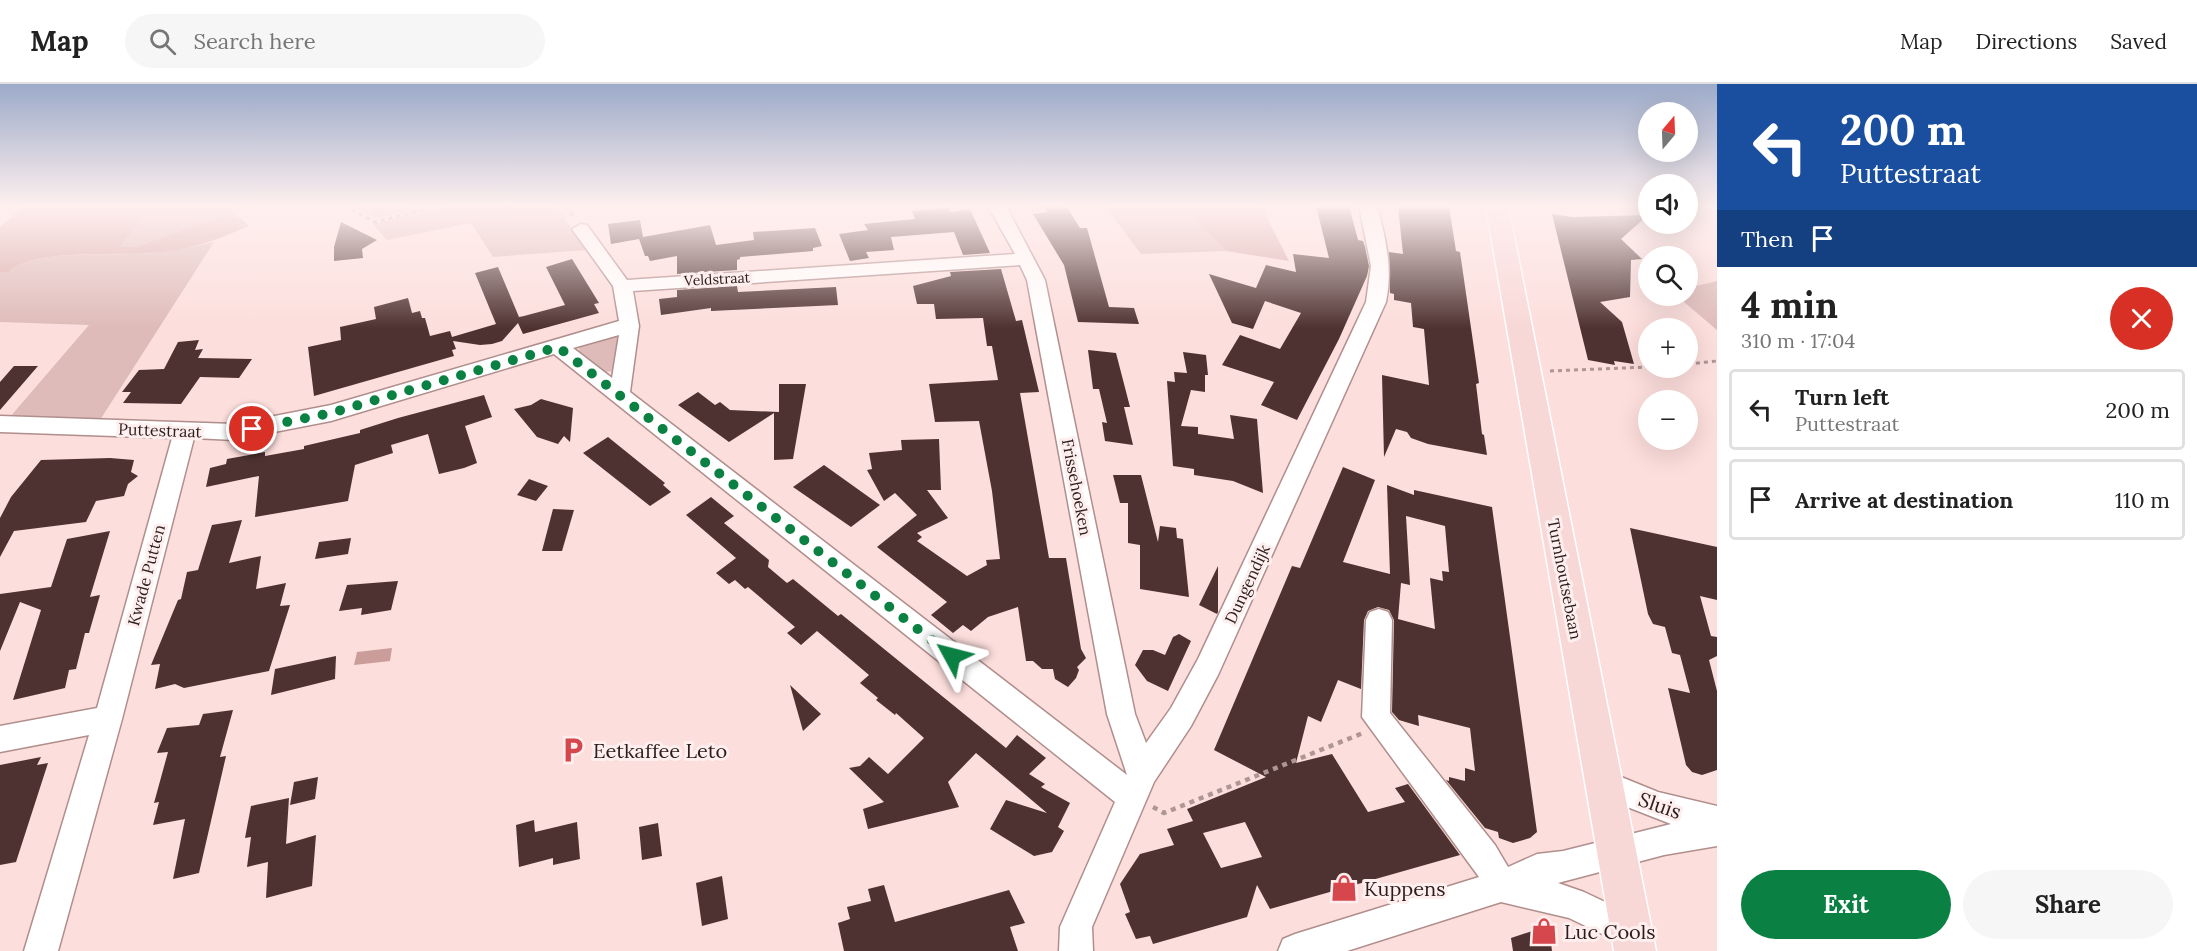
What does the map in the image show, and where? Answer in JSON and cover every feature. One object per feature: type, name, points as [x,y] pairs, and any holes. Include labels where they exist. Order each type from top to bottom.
[{"type":"main road","name":"Turnhoutsebaan","points":[[1504,246],[1633,941]]},
{"type":"street","points":[[594,246],[622,286],[626,296],[629,325],[627,354],[619,395]]},
{"type":"street","name":"Frissehoeken","points":[[1021,246],[1028,259],[1040,299],[1121,714],[1138,785]]},
{"type":"street","name":"Dungendijk","points":[[1076,951],[1076,927],[1138,785],[1181,717],[1208,667],[1376,302],[1381,270],[1378,246]]},
{"type":"street","name":"Veldstraat","points":[[622,286],[1028,259]]},
{"type":"street","name":"Puttestraat","points":[[0,424],[234,432],[331,413],[629,325]]},
{"type":"street","points":[[558,347],[1138,785]]},
{"type":"street","name":"Kwade Putten","points":[[42,951],[108,719],[185,432]]},
{"type":"street","points":[[1379,620],[1376,717],[1484,856],[1502,886],[1573,903],[1633,941]]},
{"type":"street","points":[[0,739],[108,719]]},
{"type":"street","name":"Sluis","points":[[1604,784],[1658,806],[1717,821]]},
{"type":"street","name":"Sluis","points":[[1295,951],[1502,886],[1537,870],[1616,854],[1664,840],[1709,834],[1717,829]]},
{"type":"path","points":[[1698,363],[1717,361]]},
{"type":"path","points":[[1527,369],[1559,372],[1638,368]]},
{"type":"path","points":[[1138,785],[1164,813],[1382,725]]},
{"type":"shaded area","points":[[0,246],[191,246],[152,253],[55,256],[20,264],[9,272],[0,272]]},
{"type":"shaded area","points":[[193,246],[211,246],[100,420],[10,417],[89,325],[0,322],[0,272],[9,272],[20,264],[56,256],[139,254]]},
{"type":"shaded area","points":[[486,246],[584,246],[586,250],[493,257]]},
{"type":"shaded area","points":[[1135,246],[1222,246],[1226,251],[1141,254]]},
{"type":"shaded area","points":[[1222,246],[1282,246],[1289,261],[1226,251]]},
{"type":"shaded area","points":[[1717,281],[1717,330],[1689,306],[1698,306],[1698,286]]},
{"type":"shaded area","points":[[614,334],[621,339],[614,371],[604,372],[578,353],[580,345]]},
{"type":"shaded area","points":[[392,648],[390,661],[354,665],[357,652]]},
{"type":"building","points":[[366,246],[362,249],[363,258],[334,261],[334,247]]},
{"type":"building","points":[[642,246],[820,246],[813,248],[813,251],[740,257],[737,260],[737,270],[677,274],[677,256],[650,261],[648,256],[645,256]]},
{"type":"building","points":[[844,246],[893,246],[894,250],[866,252],[869,258],[850,261]]},
{"type":"building","points":[[960,246],[987,246],[990,253],[963,255]]},
{"type":"building","points":[[1053,246],[1092,246],[1109,307],[1134,308],[1139,324],[1078,322],[1064,265]]},
{"type":"building","points":[[1326,246],[1365,246],[1369,266],[1367,276],[1339,339],[1297,420],[1261,405],[1274,382],[1222,365],[1240,335],[1280,349],[1301,313],[1265,301],[1253,329],[1232,323],[1209,274],[1256,288],[1266,265],[1296,272],[1293,254],[1329,258]]},
{"type":"building","points":[[1402,246],[1455,246],[1456,251],[1460,252],[1479,383],[1476,384],[1482,434],[1487,455],[1428,444],[1411,438],[1407,432],[1396,429],[1384,457],[1382,375],[1429,385],[1424,329],[1413,327],[1411,303],[1394,300],[1394,294],[1390,293],[1389,252],[1403,254]]},
{"type":"building","points":[[1560,246],[1629,246],[1638,255],[1638,259],[1631,260],[1630,297],[1600,302],[1622,322],[1634,364],[1614,361],[1615,365],[1588,360]]},
{"type":"building","points":[[572,259],[599,303],[594,304],[599,313],[523,334],[518,323],[502,341],[492,344],[480,345],[453,341],[456,349],[452,350],[454,356],[314,396],[308,347],[341,340],[340,327],[376,319],[374,307],[408,298],[412,313],[420,311],[422,318],[425,318],[430,336],[450,331],[452,337],[496,324],[475,273],[498,267],[519,317],[565,305],[546,267]]},
{"type":"building","points":[[1001,269],[1016,321],[1022,320],[1039,392],[1020,393],[1049,558],[1066,558],[1081,649],[1086,658],[1077,667],[1079,670],[1076,678],[1068,687],[1055,679],[1053,669],[1042,669],[1033,661],[1026,661],[1018,607],[988,617],[971,631],[963,625],[953,633],[931,615],[947,602],[877,547],[917,515],[895,493],[884,501],[867,470],[872,469],[869,453],[902,450],[901,440],[939,439],[941,490],[927,490],[948,518],[917,533],[922,537],[917,541],[967,576],[987,565],[986,560],[1000,559],[992,491],[979,421],[935,422],[929,384],[998,380],[992,346],[987,346],[983,318],[936,319],[934,304],[917,304],[913,286],[951,276],[950,272]]},
{"type":"building","points":[[737,286],[738,292],[836,287],[838,305],[711,311],[711,308],[661,315],[659,299],[677,297],[677,290]]},
{"type":"building","points":[[199,340],[195,350],[203,349],[198,358],[252,359],[239,378],[200,377],[181,404],[123,403],[131,392],[122,392],[139,370],[164,369],[178,342]]},
{"type":"building","points":[[1088,350],[1116,353],[1130,407],[1124,407],[1133,445],[1105,441],[1102,422],[1107,423],[1099,389],[1093,389]]},
{"type":"building","points":[[1183,352],[1206,355],[1208,375],[1205,375],[1205,392],[1191,390],[1181,426],[1198,427],[1198,434],[1234,439],[1230,415],[1257,419],[1263,493],[1233,481],[1194,475],[1194,469],[1173,466],[1167,381],[1175,382],[1174,372],[1187,373]]},
{"type":"building","points":[[14,366],[38,366],[0,410],[0,382]]},
{"type":"building","points":[[779,384],[806,384],[793,459],[774,460],[774,413],[729,442],[678,405],[698,392],[715,405],[720,402],[730,410],[779,412]]},
{"type":"building","points":[[484,395],[492,417],[465,426],[477,463],[464,468],[439,474],[428,434],[391,445],[393,453],[355,465],[348,501],[255,517],[259,476],[206,487],[210,468],[226,464],[227,459],[265,452],[265,456],[304,449],[304,446],[360,433],[360,430],[398,418]]},
{"type":"building","points":[[541,399],[573,408],[570,442],[564,436],[558,444],[537,437],[514,409],[531,405]]},
{"type":"building","points":[[608,437],[665,483],[663,485],[671,492],[650,506],[583,453]]},
{"type":"building","points":[[110,458],[134,460],[131,472],[138,476],[128,484],[124,496],[96,501],[86,522],[14,531],[0,557],[0,518],[11,497],[41,460]]},
{"type":"building","points":[[824,465],[880,505],[851,527],[793,487]]},
{"type":"building","points":[[1343,467],[1375,480],[1343,562],[1390,574],[1387,485],[1414,495],[1414,490],[1492,507],[1537,832],[1530,838],[1513,843],[1499,838],[1498,832],[1485,828],[1446,780],[1449,781],[1449,777],[1465,781],[1465,768],[1475,771],[1470,728],[1418,715],[1419,726],[1399,720],[1392,712],[1394,620],[1389,610],[1378,607],[1368,611],[1364,620],[1361,689],[1338,680],[1321,722],[1308,716],[1296,763],[1332,754],[1368,812],[1405,802],[1395,788],[1408,784],[1460,855],[1270,909],[1257,885],[1247,917],[1153,944],[1150,936],[1136,939],[1125,914],[1130,912],[1120,884],[1140,854],[1174,845],[1167,829],[1193,821],[1187,809],[1266,777],[1214,750],[1292,566],[1300,568]],"holes":[[[1406,516],[1445,526],[1449,572],[1442,571],[1443,581],[1430,578],[1435,629],[1398,619],[1401,583],[1410,585]],[[1245,822],[1262,857],[1221,868],[1203,833]]]},
{"type":"building","points":[[1113,475],[1141,475],[1158,542],[1160,526],[1176,528],[1177,538],[1183,539],[1189,597],[1140,589],[1140,545],[1128,543],[1128,503],[1120,503]]},
{"type":"building","points":[[529,479],[548,486],[536,501],[517,495]]},
{"type":"building","points":[[711,497],[734,516],[724,523],[769,560],[768,567],[787,583],[793,579],[838,616],[841,614],[1006,748],[1017,735],[1046,758],[1029,774],[1045,784],[1041,787],[1070,803],[1058,827],[1064,831],[1052,852],[1034,856],[990,829],[1006,800],[1047,813],[976,753],[948,782],[959,807],[868,829],[863,809],[884,802],[849,768],[860,766],[869,757],[888,774],[924,738],[896,713],[895,715],[876,700],[878,698],[860,683],[869,675],[817,631],[801,645],[787,633],[795,627],[748,587],[745,589],[735,580],[729,584],[716,573],[736,558],[686,515]]},
{"type":"building","points":[[553,509],[574,510],[562,551],[542,551]]},
{"type":"building","points":[[242,520],[229,563],[261,556],[256,589],[286,583],[280,606],[290,605],[269,671],[184,688],[175,684],[155,689],[160,664],[151,665],[178,600],[181,599],[187,572],[198,570],[212,525]]},
{"type":"building","points":[[1630,528],[1717,547],[1717,600],[1700,596],[1711,636],[1717,637],[1717,656],[1709,660],[1717,691],[1717,770],[1702,775],[1692,772],[1686,765],[1668,688],[1690,693],[1680,655],[1672,653],[1665,627],[1653,624],[1648,614]]},
{"type":"building","points":[[110,531],[90,597],[100,595],[89,633],[85,633],[76,669],[69,670],[65,688],[13,700],[41,610],[20,602],[0,651],[0,594],[51,587],[67,539]]},
{"type":"building","points":[[351,538],[348,554],[315,559],[319,542]]},
{"type":"building","points":[[1218,566],[1218,612],[1217,614],[1199,605]]},
{"type":"building","points":[[398,581],[391,610],[361,615],[362,608],[339,611],[347,585]]},
{"type":"building","points":[[1179,634],[1191,641],[1168,691],[1147,681],[1135,665],[1143,650],[1153,650],[1165,655],[1173,637]]},
{"type":"building","points":[[336,656],[335,679],[271,695],[275,669]]},
{"type":"building","points":[[790,685],[821,714],[803,731]]},
{"type":"building","points":[[233,710],[220,757],[226,756],[199,873],[173,879],[185,819],[153,825],[159,802],[154,803],[168,752],[157,753],[167,728],[199,725],[203,714]]},
{"type":"building","points":[[41,757],[37,765],[48,763],[16,862],[0,865],[0,765]]},
{"type":"building","points":[[318,777],[315,799],[290,805],[294,782]]},
{"type":"building","points":[[289,798],[286,844],[316,835],[312,886],[266,898],[268,862],[247,867],[251,837],[245,838],[251,806]]},
{"type":"building","points":[[534,820],[535,832],[577,822],[580,859],[553,865],[553,858],[519,867],[516,825]]},
{"type":"building","points":[[658,823],[662,856],[642,860],[639,827]]},
{"type":"building","points":[[722,876],[728,919],[702,926],[696,883]]},
{"type":"building","points":[[884,885],[895,922],[1009,890],[1025,923],[1010,927],[1018,951],[844,951],[838,923],[850,919],[847,907],[871,901],[868,889]]},
{"type":"building","points":[[1541,928],[1550,934],[1552,951],[1513,951],[1511,938]]},
{"type":"place","name":"Eetkaffee Leto","points":[[573,750]]},
{"type":"place","name":"Kuppens","points":[[1344,888]]},
{"type":"place","name":"Luc Cools","points":[[1544,931]]},
{"type":"route","points":[[252,429],[331,413],[558,347],[952,656]]}]
